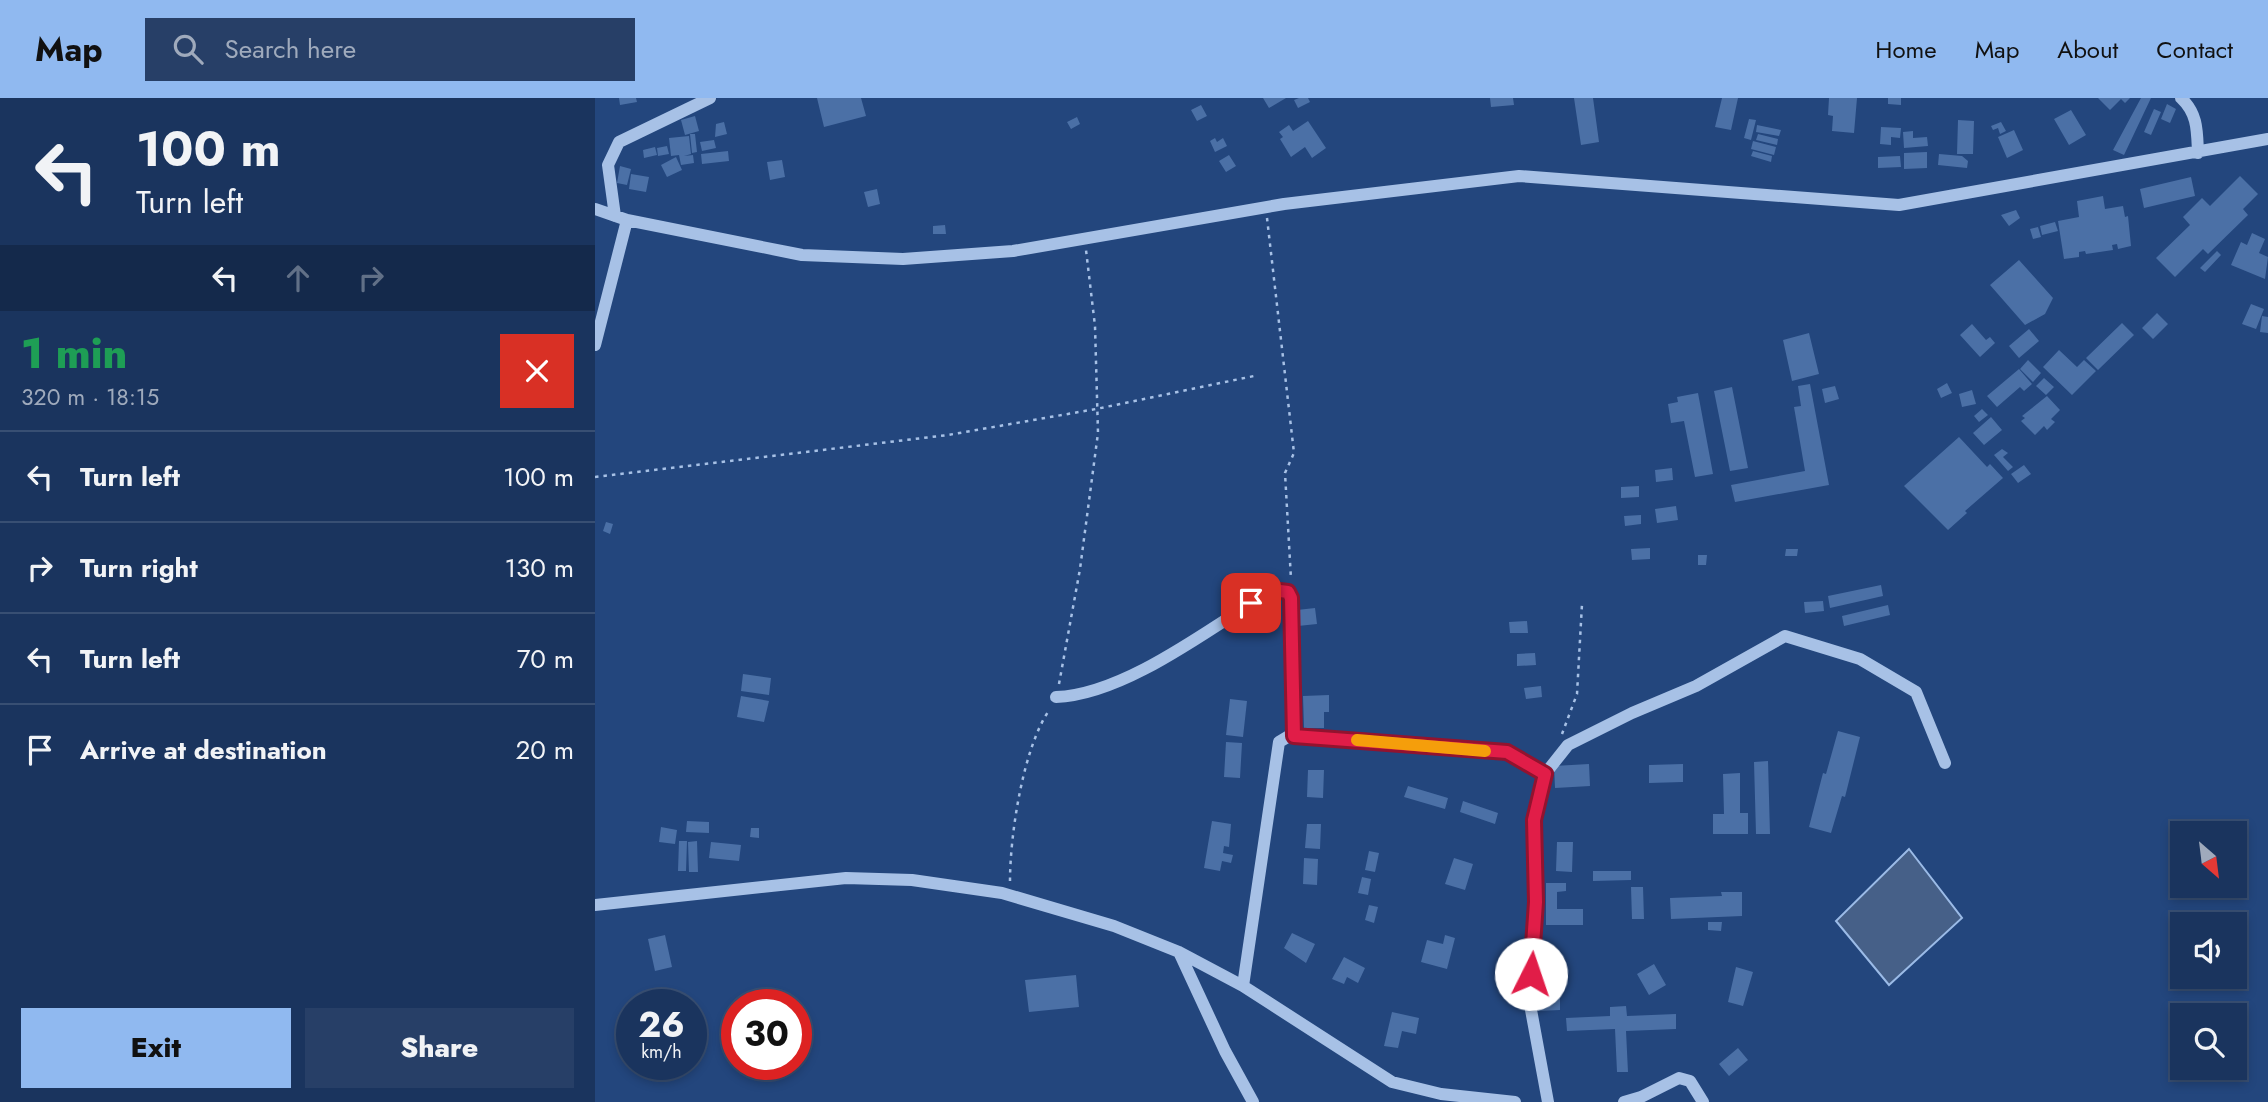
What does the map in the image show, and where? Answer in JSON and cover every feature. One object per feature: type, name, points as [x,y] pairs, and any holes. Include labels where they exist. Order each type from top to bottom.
[{"type":"street","points":[[595,345],[621,218],[608,165],[619,142],[710,98]]},
{"type":"street","points":[[2181,98],[2193,103],[2198,153]]},
{"type":"street","points":[[595,209],[621,218],[801,255],[903,259],[1013,251],[1266,207],[1519,176],[1899,205],[2268,139]]},
{"type":"street","points":[[1056,697],[1075,696],[1102,689],[1148,666],[1272,590],[1288,592],[1291,598],[1294,736]]},
{"type":"street","points":[[1548,1102],[1529,999],[1536,902],[1534,820],[1545,774],[1568,745],[1632,713],[1696,687],[1785,636],[1860,659],[1916,692],[1945,764]]},
{"type":"street","points":[[1243,986],[1275,754],[1279,742],[1294,736],[1507,752],[1545,774]]},
{"type":"street","points":[[595,905],[846,878],[912,880],[1010,895],[1114,926],[1179,952],[1243,986],[1392,1082],[1441,1094],[1515,1102]]},
{"type":"street","points":[[1179,952],[1225,1051],[1253,1102]]},
{"type":"street","points":[[1624,1102],[1641,1097],[1679,1078],[1690,1081],[1703,1102]]},
{"type":"path","points":[[1266,207],[1294,453],[1285,473],[1291,583],[1288,592]]},
{"type":"path","points":[[1010,895],[1013,827],[1034,737],[1056,697],[1080,569],[1098,433],[1095,326],[1084,240]]},
{"type":"path","points":[[595,477],[948,435],[1096,409],[1254,376]]},
{"type":"path","points":[[1562,753],[1564,726],[1577,694],[1582,604]]},
{"type":"water","points":[[1909,849],[1962,918],[1889,985],[1836,921]]},
{"type":"building","points":[[619,98],[636,98],[637,102],[620,105]]},
{"type":"building","points":[[817,98],[861,98],[866,116],[824,127]]},
{"type":"building","points":[[1263,98],[1286,98],[1269,108]]},
{"type":"building","points":[[1308,98],[1310,102],[1298,108],[1294,100]]},
{"type":"building","points":[[1490,98],[1513,98],[1514,105],[1491,107]]},
{"type":"building","points":[[1574,98],[1593,98],[1599,142],[1581,145]]},
{"type":"building","points":[[1722,98],[1738,98],[1731,130],[1715,127]]},
{"type":"building","points":[[1829,98],[1857,98],[1854,133],[1832,131],[1833,116],[1828,115]]},
{"type":"building","points":[[1888,98],[1901,98],[1901,105],[1888,104]]},
{"type":"building","points":[[2098,98],[2130,98],[2125,103],[2121,99],[2110,110]]},
{"type":"building","points":[[2141,98],[2151,98],[2124,155],[2113,150]]},
{"type":"building","points":[[2167,104],[2176,109],[2170,123],[2161,119]]},
{"type":"building","points":[[1201,105],[1207,116],[1197,121],[1191,110]]},
{"type":"building","points":[[2154,109],[2161,112],[2151,135],[2144,132]]},
{"type":"building","points":[[2071,110],[2086,135],[2069,145],[2054,119]]},
{"type":"building","points":[[695,116],[699,131],[685,135],[681,120]]},
{"type":"building","points":[[1077,117],[1080,124],[1071,129],[1067,122]]},
{"type":"building","points":[[1749,119],[1756,120],[1751,140],[1744,138]]},
{"type":"building","points":[[1958,120],[1974,121],[1973,154],[1957,154]]},
{"type":"building","points":[[1308,121],[1326,148],[1312,158],[1305,147],[1291,157],[1280,139],[1283,137],[1279,132],[1289,125],[1293,131]]},
{"type":"building","points":[[724,122],[727,134],[715,137],[716,124]]},
{"type":"building","points":[[2001,122],[2006,131],[2000,134],[1998,128],[1993,130],[1991,126]]},
{"type":"building","points":[[1757,125],[1781,130],[1779,136],[1756,132]]},
{"type":"building","points":[[1881,127],[1901,128],[1900,138],[1891,137],[1891,145],[1880,144]]},
{"type":"building","points":[[2014,130],[2023,150],[2007,158],[1998,137]]},
{"type":"building","points":[[1913,131],[1913,138],[1927,137],[1928,146],[1904,148],[1903,132]]},
{"type":"building","points":[[690,134],[695,134],[697,152],[692,153]]},
{"type":"building","points":[[1758,134],[1778,139],[1777,145],[1756,140]]},
{"type":"building","points":[[689,136],[691,154],[684,156],[693,155],[694,163],[681,165],[679,155],[671,156],[669,138]]},
{"type":"building","points":[[1215,138],[1217,142],[1223,138],[1227,146],[1215,152],[1210,141]]},
{"type":"building","points":[[714,140],[716,148],[702,151],[700,142]]},
{"type":"building","points":[[1753,141],[1776,147],[1774,155],[1751,149]]},
{"type":"building","points":[[667,146],[669,154],[658,156],[657,148]]},
{"type":"building","points":[[655,147],[657,155],[644,158],[643,150]]},
{"type":"building","points":[[728,151],[729,161],[702,164],[701,154]]},
{"type":"building","points":[[1753,151],[1772,156],[1771,162],[1751,156]]},
{"type":"building","points":[[1927,152],[1927,168],[1904,169],[1904,153]]},
{"type":"building","points":[[1939,154],[1962,156],[1968,161],[1967,168],[1938,165]]},
{"type":"building","points":[[1229,155],[1236,166],[1226,172],[1219,161]]},
{"type":"building","points":[[1900,156],[1901,167],[1878,168],[1878,157]]},
{"type":"building","points":[[676,157],[682,170],[667,177],[661,165]]},
{"type":"building","points":[[782,160],[785,177],[770,180],[767,162]]},
{"type":"building","points":[[620,166],[631,169],[627,185],[617,183]]},
{"type":"building","points":[[631,174],[649,177],[646,192],[629,189]]},
{"type":"building","points":[[2240,176],[2258,194],[2243,209],[2248,215],[2208,254],[2203,249],[2175,277],[2156,258],[2190,225],[2183,217],[2202,198],[2210,206]]},
{"type":"building","points":[[2191,177],[2195,196],[2144,208],[2140,189]]},
{"type":"building","points":[[877,189],[880,204],[868,207],[864,192]]},
{"type":"building","points":[[2103,196],[2105,209],[2123,206],[2125,217],[2128,216],[2131,246],[2118,249],[2117,244],[2112,245],[2113,250],[2086,254],[2085,251],[2079,252],[2079,257],[2064,259],[2058,221],[2079,217],[2077,201]]},
{"type":"building","points":[[2016,210],[2020,218],[2009,226],[2001,215]]},
{"type":"building","points":[[2055,222],[2058,231],[2042,235],[2040,226]]},
{"type":"building","points":[[945,225],[946,234],[933,234],[933,226]]},
{"type":"building","points":[[2038,227],[2041,237],[2033,239],[2030,229]]},
{"type":"building","points":[[2252,233],[2265,239],[2259,253],[2268,257],[2265,279],[2231,265],[2241,242],[2247,245]]},
{"type":"building","points":[[2217,251],[2221,255],[2205,272],[2200,268]]},
{"type":"building","points":[[2019,260],[2053,298],[2045,314],[2025,325],[1990,285]]},
{"type":"building","points":[[2251,304],[2264,309],[2256,329],[2242,324]]},
{"type":"building","points":[[2157,313],[2168,324],[2153,339],[2142,328]]},
{"type":"building","points":[[2262,316],[2268,317],[2268,333],[2260,332]]},
{"type":"building","points":[[2122,323],[2134,335],[2098,370],[2086,358]]},
{"type":"building","points":[[1972,324],[1986,340],[1990,337],[1995,343],[1980,357],[1960,335]]},
{"type":"building","points":[[2029,329],[2039,341],[2019,358],[2009,346]]},
{"type":"building","points":[[1809,333],[1819,374],[1792,381],[1783,340]]},
{"type":"building","points":[[2059,350],[2077,367],[2084,360],[2096,371],[2072,395],[2043,367]]},
{"type":"building","points":[[2028,360],[2041,373],[2033,382],[2020,369]]},
{"type":"building","points":[[2019,369],[2032,384],[2024,391],[2020,387],[1997,407],[1987,396]]},
{"type":"building","points":[[2044,378],[2054,387],[2046,395],[2036,386]]},
{"type":"building","points":[[1947,383],[1952,393],[1941,398],[1937,389]]},
{"type":"building","points":[[1810,384],[1829,485],[1735,502],[1731,485],[1805,471],[1794,407],[1801,406],[1798,386]]},
{"type":"building","points":[[1835,386],[1839,399],[1825,403],[1822,389]]},
{"type":"building","points":[[1732,387],[1748,468],[1730,471],[1714,391]]},
{"type":"building","points":[[1972,390],[1976,404],[1962,407],[1959,394]]},
{"type":"building","points":[[1698,393],[1713,474],[1695,477],[1684,421],[1671,423],[1668,404],[1678,402],[1677,397]]},
{"type":"building","points":[[2047,396],[2060,410],[2051,419],[2055,422],[2047,430],[2044,426],[2035,435],[2021,421],[2025,418],[2022,416]]},
{"type":"building","points":[[1982,409],[1988,415],[1979,422],[1974,416]]},
{"type":"building","points":[[1991,417],[2002,430],[1984,445],[1973,433]]},
{"type":"building","points":[[1959,437],[1987,467],[1990,464],[2003,478],[1965,511],[1967,513],[1948,530],[1904,486]]},
{"type":"building","points":[[2002,449],[2008,453],[2003,457],[2013,467],[2008,471],[1994,455]]},
{"type":"building","points":[[2024,465],[2031,474],[2018,483],[2011,474]]},
{"type":"building","points":[[1672,468],[1673,480],[1656,482],[1655,470]]},
{"type":"building","points":[[1639,486],[1639,497],[1621,498],[1621,487]]},
{"type":"building","points":[[1676,506],[1678,520],[1657,523],[1655,509]]},
{"type":"building","points":[[1641,515],[1641,524],[1625,526],[1624,516]]},
{"type":"building","points":[[606,522],[613,524],[610,534],[603,531]]},
{"type":"building","points":[[1650,548],[1650,559],[1632,560],[1631,549]]},
{"type":"building","points":[[1786,549],[1798,549],[1797,556],[1785,556]]},
{"type":"building","points":[[1698,555],[1707,555],[1706,565],[1698,565]]},
{"type":"building","points":[[1881,585],[1883,596],[1830,608],[1828,596]]},
{"type":"building","points":[[1823,601],[1824,611],[1805,613],[1804,602]]},
{"type":"building","points":[[1888,605],[1890,615],[1844,626],[1842,616]]},
{"type":"building","points":[[1315,608],[1317,624],[1298,626],[1297,610]]},
{"type":"building","points":[[1527,621],[1528,633],[1510,633],[1509,622]]},
{"type":"building","points":[[1535,653],[1536,665],[1517,666],[1517,654]]},
{"type":"building","points":[[743,674],[771,678],[769,695],[741,691]]},
{"type":"building","points":[[1541,686],[1542,697],[1526,699],[1524,688]]},
{"type":"building","points":[[1329,695],[1329,712],[1324,712],[1324,728],[1304,728],[1303,696]]},
{"type":"building","points":[[741,696],[769,701],[764,722],[737,717]]},
{"type":"building","points":[[1230,699],[1247,701],[1243,737],[1226,735]]},
{"type":"building","points":[[1838,731],[1860,737],[1845,797],[1842,796],[1831,833],[1809,827],[1823,773],[1826,774]]},
{"type":"building","points":[[1226,742],[1242,743],[1240,778],[1224,777]]},
{"type":"building","points":[[1768,761],[1770,834],[1756,834],[1754,762]]},
{"type":"building","points":[[1589,764],[1590,786],[1555,788],[1554,766]]},
{"type":"building","points":[[1683,764],[1683,782],[1649,783],[1649,765]]},
{"type":"building","points":[[1308,770],[1324,770],[1323,798],[1307,797]]},
{"type":"building","points":[[1740,773],[1740,813],[1748,813],[1748,834],[1713,834],[1713,814],[1724,814],[1723,774]]},
{"type":"building","points":[[1408,786],[1448,798],[1445,809],[1404,797]]},
{"type":"building","points":[[1463,801],[1498,813],[1495,824],[1460,812]]},
{"type":"building","points":[[687,821],[709,822],[709,833],[686,832]]},
{"type":"building","points":[[1212,821],[1231,824],[1229,847],[1224,846],[1223,853],[1233,855],[1231,863],[1222,861],[1220,871],[1204,868]]},
{"type":"building","points":[[1307,824],[1321,824],[1320,849],[1305,848]]},
{"type":"building","points":[[661,827],[677,830],[675,844],[659,842]]},
{"type":"building","points":[[751,828],[759,828],[759,838],[750,837]]},
{"type":"building","points":[[679,841],[687,841],[686,871],[678,871]]},
{"type":"building","points":[[697,841],[698,872],[689,872],[688,842]]},
{"type":"building","points":[[711,842],[741,845],[739,861],[709,858]]},
{"type":"building","points":[[1557,842],[1573,842],[1572,872],[1556,871]]},
{"type":"building","points":[[1369,851],[1379,853],[1375,872],[1365,870]]},
{"type":"building","points":[[1304,858],[1318,859],[1317,885],[1303,884]]},
{"type":"building","points":[[1454,858],[1473,864],[1465,890],[1445,884]]},
{"type":"building","points":[[1593,871],[1631,871],[1631,880],[1593,881]]},
{"type":"building","points":[[1362,877],[1371,879],[1368,895],[1358,893]]},
{"type":"building","points":[[1546,883],[1566,883],[1566,891],[1557,892],[1557,909],[1583,909],[1583,925],[1546,925]]},
{"type":"building","points":[[1631,887],[1643,887],[1644,919],[1632,919]]},
{"type":"building","points":[[1721,892],[1742,892],[1742,916],[1671,919],[1670,898],[1722,896]]},
{"type":"building","points":[[1369,905],[1378,907],[1374,923],[1365,920]]},
{"type":"building","points":[[1708,922],[1722,922],[1721,931],[1708,930]]},
{"type":"building","points":[[1292,933],[1315,944],[1306,963],[1284,948]]},
{"type":"building","points":[[665,935],[672,967],[655,971],[648,939]]},
{"type":"building","points":[[1445,935],[1455,938],[1447,969],[1421,962],[1427,940],[1443,944]]},
{"type":"building","points":[[1344,957],[1365,968],[1358,983],[1347,977],[1344,984],[1332,979]]},
{"type":"building","points":[[1654,964],[1666,985],[1649,995],[1637,974]]},
{"type":"building","points":[[1736,967],[1753,972],[1743,1006],[1728,1002]]},
{"type":"building","points":[[1076,975],[1079,1007],[1029,1012],[1025,980]]},
{"type":"building","points":[[1560,998],[1560,1010],[1538,1011],[1538,999]]},
{"type":"building","points":[[1626,1006],[1627,1016],[1676,1014],[1676,1029],[1626,1031],[1628,1072],[1617,1072],[1615,1029],[1567,1031],[1566,1018],[1610,1016],[1610,1007]]},
{"type":"building","points":[[1392,1012],[1419,1018],[1416,1034],[1402,1031],[1398,1048],[1384,1046]]},
{"type":"building","points":[[1738,1048],[1748,1060],[1729,1076],[1719,1064]]},
{"type":"slow traffic","points":[[1357,740],[1485,751]]},
{"type":"route","points":[[1251,603],[1272,590],[1281,589],[1288,592],[1291,598],[1294,736],[1507,752],[1545,774],[1534,820],[1536,902],[1531,974]]}]
